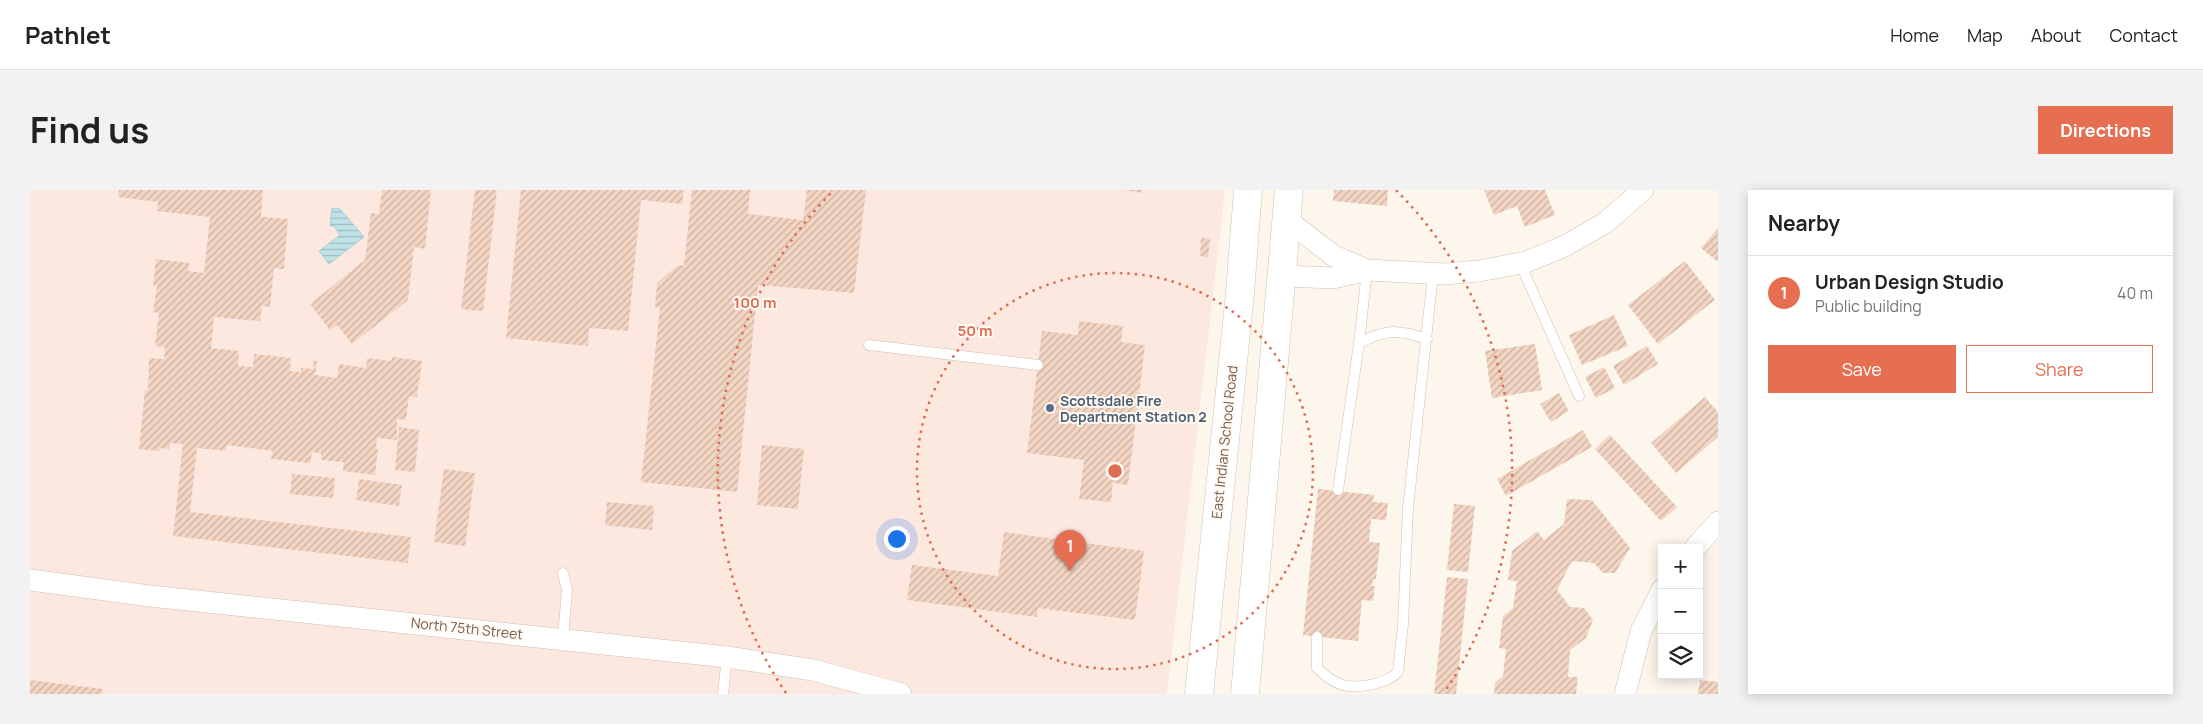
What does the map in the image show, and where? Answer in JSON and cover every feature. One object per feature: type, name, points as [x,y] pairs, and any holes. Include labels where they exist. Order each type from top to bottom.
[{"type":"main road","name":"East Indian School Road","points":[[1199,694],[1240,293],[1248,190]]},
{"type":"main road","points":[[1245,694],[1283,276],[1289,190]]},
{"type":"street","points":[[1283,276],[1333,278],[1367,270],[1434,274],[1479,271],[1520,263],[1565,246],[1605,223],[1642,190]]},
{"type":"street","points":[[1287,220],[1334,256],[1367,270]]},
{"type":"street","points":[[1699,544],[1718,522]]},
{"type":"street","name":"North 75th Street","points":[[30,580],[150,596],[726,656],[806,668],[901,694]]},
{"type":"street","points":[[1625,694],[1641,631],[1658,598]]},
{"type":"lane","points":[[1520,263],[1579,396]]},
{"type":"lane","points":[[1338,490],[1359,343],[1367,270]]},
{"type":"lane","points":[[1317,637],[1317,668],[1328,678],[1339,684],[1351,687],[1365,686],[1391,679],[1398,672],[1403,624],[1408,508],[1434,274]]},
{"type":"lane","points":[[1359,343],[1384,332],[1393,331],[1403,331],[1427,339]]},
{"type":"lane","points":[[869,345],[1038,365]]},
{"type":"lane","points":[[562,638],[567,590],[563,573]]},
{"type":"lane","points":[[723,694],[726,656]]},
{"type":"shaded area","points":[[30,190],[1225,190],[1167,694],[30,694]]},
{"type":"water","points":[[332,208],[340,209],[364,237],[329,264],[319,251],[340,235],[334,226],[330,226]]},
{"type":"building","points":[[119,190],[263,190],[261,217],[288,219],[284,269],[274,268],[270,307],[262,306],[260,321],[214,317],[211,348],[239,351],[238,366],[253,367],[254,354],[291,358],[290,371],[301,372],[301,368],[313,369],[314,361],[317,361],[315,375],[337,378],[339,364],[366,368],[367,358],[391,361],[392,357],[422,361],[417,397],[409,396],[406,420],[397,419],[397,440],[377,438],[376,449],[378,449],[375,475],[343,471],[344,462],[321,460],[321,453],[312,452],[310,463],[271,459],[273,451],[227,445],[226,451],[197,448],[190,512],[411,537],[408,563],[173,536],[183,444],[170,443],[169,449],[160,448],[159,451],[139,449],[145,390],[148,391],[149,358],[164,359],[165,347],[155,346],[159,313],[153,312],[157,286],[153,286],[156,259],[189,263],[188,271],[204,273],[210,217],[157,211],[158,202],[118,197]]},
{"type":"building","points":[[382,190],[431,190],[425,249],[414,247],[408,300],[352,344],[337,325],[330,330],[310,304],[365,260],[371,213],[379,214]]},
{"type":"building","points":[[475,190],[497,190],[483,311],[461,309]]},
{"type":"building","points":[[521,190],[684,190],[682,204],[641,200],[628,331],[589,328],[588,346],[506,338]]},
{"type":"building","points":[[692,190],[750,190],[748,214],[803,220],[807,190],[866,190],[854,293],[758,285],[737,492],[641,482],[660,308],[655,307],[657,283],[677,266],[684,265]]},
{"type":"building","points":[[1124,190],[1142,190],[1142,193]]},
{"type":"building","points":[[1334,190],[1388,190],[1387,206],[1333,201]]},
{"type":"building","points":[[1484,190],[1545,190],[1555,215],[1525,227],[1517,206],[1494,215]]},
{"type":"building","points":[[1718,228],[1718,262],[1701,248]]},
{"type":"building","points":[[1201,238],[1210,239],[1208,257],[1200,256]]},
{"type":"building","points":[[1685,261],[1715,300],[1658,344],[1628,305]]},
{"type":"building","points":[[1614,315],[1628,346],[1582,365],[1569,335]]},
{"type":"building","name":"Scottsdale Fire Department Station 2","points":[[1079,321],[1123,326],[1121,342],[1145,345],[1128,485],[1113,483],[1111,502],[1079,499],[1084,460],[1027,453],[1042,331],[1078,335]]},
{"type":"building","points":[[1535,344],[1542,390],[1492,398],[1485,351]]},
{"type":"building","points":[[1647,346],[1658,364],[1624,385],[1613,366]]},
{"type":"building","points":[[1604,367],[1615,388],[1596,398],[1585,377]]},
{"type":"building","points":[[1559,393],[1569,411],[1551,422],[1540,404]]},
{"type":"building","points":[[1705,397],[1718,412],[1718,437],[1676,473],[1651,443]]},
{"type":"building","points":[[399,427],[419,430],[415,472],[395,470]]},
{"type":"building","points":[[1583,430],[1592,447],[1506,496],[1497,479]]},
{"type":"building","points":[[1610,435],[1677,507],[1661,521],[1595,449]]},
{"type":"building","points":[[762,445],[804,449],[798,509],[757,505]]},
{"type":"building","points":[[444,469],[475,473],[465,546],[434,542]]},
{"type":"building","points":[[292,474],[335,478],[333,498],[290,494]]},
{"type":"building","points":[[359,479],[402,485],[399,506],[356,500]]},
{"type":"building","points":[[1318,489],[1374,495],[1373,502],[1388,503],[1386,520],[1371,519],[1369,542],[1380,543],[1376,579],[1373,579],[1372,586],[1375,586],[1373,601],[1362,600],[1358,641],[1303,635]]},
{"type":"building","points":[[1567,499],[1592,500],[1630,548],[1615,573],[1603,573],[1594,563],[1572,561],[1557,590],[1570,607],[1584,608],[1593,620],[1586,638],[1570,650],[1568,677],[1578,677],[1576,694],[1494,694],[1495,683],[1503,676],[1506,649],[1499,648],[1503,616],[1513,608],[1517,581],[1508,580],[1512,551],[1537,531],[1544,540],[1564,524]]},
{"type":"building","points":[[607,502],[654,506],[652,530],[605,525]]},
{"type":"building","points":[[1454,504],[1475,506],[1468,572],[1447,570]]},
{"type":"building","points":[[1004,532],[1144,551],[1135,620],[1038,608],[1037,617],[907,600],[912,565],[998,576]]},
{"type":"building","points":[[1447,577],[1468,579],[1456,694],[1434,694]]},
{"type":"building","points":[[30,680],[103,689],[102,694],[30,694]]},
{"type":"building","points":[[1700,680],[1718,682],[1718,694],[1698,694]]},
{"type":"place","name":"Scottsdale Fire Department Station 2","points":[[1050,408]]},
{"type":"place","name":"Urban Design Studio","points":[[1070,571]]}]
